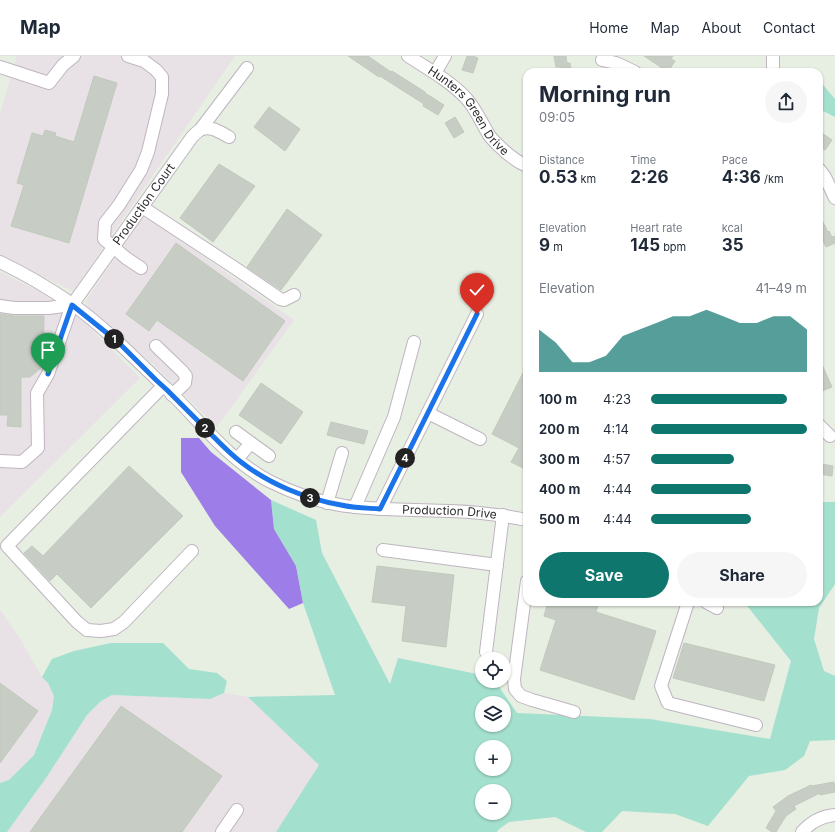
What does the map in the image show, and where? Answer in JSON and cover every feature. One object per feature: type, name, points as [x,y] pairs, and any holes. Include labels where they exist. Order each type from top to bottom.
[{"type":"street","points":[[0,67],[50,83],[63,64],[74,56]]},
{"type":"street","points":[[128,56],[144,61],[162,76],[162,94],[148,152],[141,170],[119,205],[105,223],[104,239],[141,268]]},
{"type":"street","name":"Hunters Green Drive","points":[[408,56],[458,90],[474,109],[490,137],[509,156],[523,164]]},
{"type":"street","points":[[435,73],[445,56]]},
{"type":"street","points":[[773,56],[773,68]]},
{"type":"street","points":[[602,60],[616,63],[627,68]]},
{"type":"street","name":"Production Court","points":[[0,462],[22,462],[38,448],[37,393],[48,374],[72,305],[192,137],[200,130],[247,68]]},
{"type":"street","points":[[200,130],[213,129],[229,137]]},
{"type":"street","points":[[823,174],[835,198]]},
{"type":"street","points":[[142,207],[280,299],[284,300],[294,295]]},
{"type":"street","name":"Production Drive","points":[[0,262],[47,288],[72,305],[118,342],[227,451],[256,473],[271,482],[308,497],[342,506],[394,510],[452,511],[502,515],[523,519]]},
{"type":"street","points":[[0,306],[14,308],[48,308],[72,305]]},
{"type":"street","points":[[380,509],[477,314]]},
{"type":"street","points":[[355,507],[394,417],[414,342]]},
{"type":"street","points":[[156,346],[182,370],[186,376],[185,383],[172,395]]},
{"type":"street","points":[[163,386],[7,546],[77,622],[87,630],[101,631],[114,629],[124,622],[192,551]]},
{"type":"street","points":[[428,413],[480,439]]},
{"type":"street","points":[[823,429],[830,436]]},
{"type":"street","points":[[236,432],[269,456]]},
{"type":"street","points":[[237,459],[251,443]]},
{"type":"street","points":[[327,502],[342,452]]},
{"type":"street","points":[[486,652],[502,515]]},
{"type":"street","points":[[383,550],[496,565]]},
{"type":"street","points":[[524,606],[514,679],[515,690],[521,696],[574,712]]},
{"type":"street","points":[[687,606],[661,686],[668,703],[756,725]]},
{"type":"street","points":[[713,606],[717,608]]},
{"type":"street","points":[[222,832],[237,810]]},
{"type":"street","points":[[802,832],[815,821],[835,815]]},
{"type":"shaded area","points":[[17,56],[235,56],[73,291],[0,255],[0,113]]},
{"type":"shaded area","points":[[823,85],[835,99],[835,117],[823,111]]},
{"type":"shaded area","points":[[148,218],[294,320],[217,427],[152,363],[90,310],[86,301],[141,220]]},
{"type":"shaded area","points":[[0,272],[40,292],[85,323],[140,378],[0,517]]},
{"type":"shaded area","points":[[181,438],[199,438],[211,452],[271,500],[274,529],[296,566],[303,603],[289,609],[215,526],[181,472]]},
{"type":"shaded area","points":[[271,500],[316,520],[322,553],[390,684],[398,658],[475,674],[475,688],[500,688],[505,696],[475,696],[475,732],[511,732],[511,704],[517,713],[650,719],[770,739],[791,661],[747,606],[820,606],[814,639],[824,671],[835,676],[835,740],[810,741],[804,756],[785,770],[749,776],[708,826],[675,814],[622,811],[602,832],[586,832],[555,817],[509,822],[497,832],[276,832],[319,765],[248,697],[335,695],[303,603],[296,566],[274,529]]},
{"type":"shaded area","points":[[823,502],[835,502],[835,584],[823,602]]},
{"type":"shaded area","points":[[0,610],[19,637],[42,677],[48,682],[54,696],[52,710],[34,755],[9,780],[0,783]]},
{"type":"shaded area","points":[[111,643],[163,643],[189,669],[217,673],[227,681],[224,693],[210,699],[112,695],[101,701],[87,715],[46,778],[7,832],[0,832],[0,783],[9,780],[34,755],[52,710],[54,696],[48,683],[42,677],[52,659],[74,651]]},
{"type":"shaded area","points":[[224,693],[248,697],[319,765],[276,832],[7,832],[46,778],[87,715],[101,701],[112,695],[210,699]]},
{"type":"building","points":[[348,56],[368,56],[444,105],[438,115],[423,106],[424,104],[380,76],[379,77]]},
{"type":"building","points":[[467,56],[478,58],[473,73],[462,70]]},
{"type":"building","points":[[554,56],[566,56],[567,63],[570,63],[571,68],[556,67]]},
{"type":"building","points":[[644,56],[673,56],[671,59],[675,61],[671,68],[662,68]]},
{"type":"building","points":[[94,76],[117,83],[69,243],[11,226],[24,185],[17,183],[32,133],[43,136],[45,130],[56,133],[55,136],[74,142]]},
{"type":"building","points":[[269,107],[300,129],[285,151],[254,127]]},
{"type":"building","points":[[455,117],[464,132],[454,138],[445,123]]},
{"type":"building","points":[[823,134],[832,140],[825,150],[823,149]]},
{"type":"building","points":[[219,164],[255,186],[213,242],[180,218]]},
{"type":"building","points":[[287,209],[322,235],[281,290],[247,267]]},
{"type":"building","points":[[823,222],[832,237],[835,236],[835,243],[826,247],[823,241]]},
{"type":"building","points":[[176,243],[285,321],[243,381],[157,320],[149,331],[126,314]]},
{"type":"building","points":[[0,314],[14,316],[44,316],[42,367],[30,377],[21,377],[21,427],[7,426],[8,415],[0,415]]},
{"type":"building","points":[[823,367],[832,387],[823,391]]},
{"type":"building","points":[[523,373],[523,468],[511,462],[519,448],[492,434]]},
{"type":"building","points":[[261,383],[303,412],[281,444],[239,415]]},
{"type":"building","points":[[331,422],[368,431],[364,444],[327,435]]},
{"type":"building","points":[[823,464],[833,466],[832,476],[823,475]]},
{"type":"building","points":[[129,466],[183,516],[91,608],[57,574],[50,581],[24,553],[32,546],[43,556]]},
{"type":"building","points":[[377,566],[454,575],[446,647],[402,641],[406,606],[372,602]]},
{"type":"building","points":[[547,606],[598,606],[596,612],[656,631],[634,700],[540,670],[556,620],[544,616]]},
{"type":"building","points":[[684,643],[775,665],[764,701],[673,678]]},
{"type":"building","points":[[0,683],[38,711],[0,763]]},
{"type":"building","points":[[121,706],[222,776],[182,832],[30,832]]},
{"type":"building","points":[[834,782],[835,792],[820,795],[820,793],[794,806],[796,809],[786,816],[776,832],[772,832],[766,828],[776,811],[773,807],[788,796],[811,785]]},
{"type":"route","points":[[48,374],[72,305],[118,342],[227,451],[256,473],[271,482],[324,502],[342,506],[380,509],[477,314]]}]
